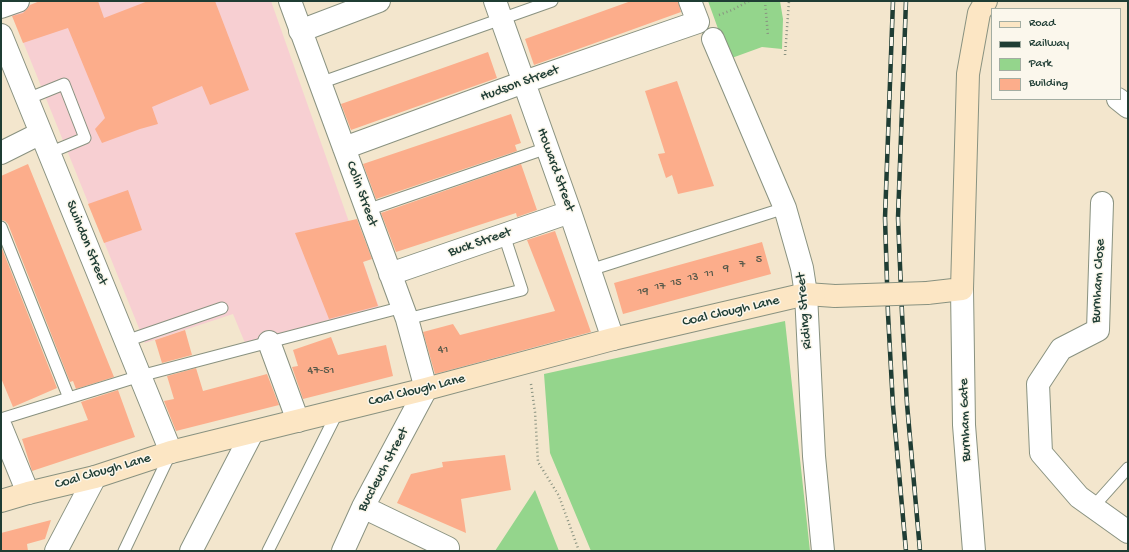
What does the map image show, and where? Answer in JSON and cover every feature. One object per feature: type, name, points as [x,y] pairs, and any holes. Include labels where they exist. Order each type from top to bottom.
[{"type":"main road","points":[[962,289],[968,74],[986,12]]},
{"type":"main road","name":"Coal Clough Lane","points":[[1,501],[95,477],[171,452],[426,389],[613,339],[806,294],[835,296],[927,293],[962,289]]},
{"type":"street","points":[[1,7],[18,1]]},
{"type":"street","name":"Colin Street","points":[[290,1],[405,313],[426,389]]},
{"type":"street","points":[[300,31],[379,1]]},
{"type":"street","points":[[690,1],[698,22]]},
{"type":"street","name":"Howard Street","points":[[498,10],[570,212],[613,339]]},
{"type":"street","name":"Hudson Street","points":[[344,148],[524,82],[698,22]]},
{"type":"street","name":"Swindon Street","points":[[1,35],[11,70],[27,98],[171,452]]},
{"type":"street","name":"Riding Street","points":[[713,39],[785,208],[802,268],[806,294],[814,456],[823,551]]},
{"type":"street","points":[[1119,100],[1128,107]]},
{"type":"street","points":[[1,153],[41,133]]},
{"type":"street","name":"Burnham Close","points":[[1102,203],[1098,330],[1061,349],[1038,384],[1041,453],[1079,497],[1128,532]]},
{"type":"street","name":"Buck Street","points":[[390,274],[570,212]]},
{"type":"street","name":"Burnham Gate","points":[[962,289],[964,425],[974,551]]},
{"type":"street","points":[[269,342],[298,421]]},
{"type":"street","name":"Buccleuch Street","points":[[343,551],[363,507],[426,389]]},
{"type":"street","points":[[1,427],[28,493]]},
{"type":"street","points":[[191,551],[252,433]]},
{"type":"street","points":[[56,551],[95,477]]},
{"type":"street","points":[[363,507],[448,548]]},
{"type":"lane","points":[[320,83],[498,10],[552,1]]},
{"type":"lane","points":[[27,98],[64,84],[85,138],[49,153]]},
{"type":"lane","points":[[367,210],[547,148]]},
{"type":"lane","points":[[590,270],[785,208]]},
{"type":"lane","points":[[1,227],[69,398]]},
{"type":"lane","points":[[1,419],[140,376],[269,342],[522,290],[504,235]]},
{"type":"lane","points":[[126,341],[222,308]]},
{"type":"lane","points":[[268,551],[338,411]]},
{"type":"lane","points":[[124,551],[171,452]]},
{"type":"lane","points":[[1093,507],[1128,468]]},
{"type":"path","points":[[698,22],[732,10],[749,1]]},
{"type":"path","points":[[765,1],[768,36]]},
{"type":"path","points":[[785,55],[789,1]]},
{"type":"path","points":[[528,362],[535,412],[538,462],[558,496],[579,551]]},
{"type":"shaded area","points":[[40,1],[271,1],[379,307],[245,343],[233,314],[145,343],[11,12]]},
{"type":"green space","points":[[708,1],[780,1],[783,19],[782,49],[762,47],[729,59]]},
{"type":"green space","points":[[785,321],[810,551],[591,551],[550,453],[544,374]]},
{"type":"green space","points":[[535,490],[559,551],[495,551]]},
{"type":"building","points":[[40,1],[98,1],[104,18],[148,1],[215,1],[249,90],[210,105],[202,86],[152,107],[158,124],[102,143],[95,129],[105,118],[68,28],[23,43],[12,16],[23,13],[30,5]]},
{"type":"building","points":[[631,1],[678,1],[681,12],[534,65],[525,39]]},
{"type":"building","points":[[488,52],[497,78],[351,130],[341,104]]},
{"type":"building","points":[[677,81],[714,186],[678,194],[672,175],[666,178],[658,154],[665,153],[645,91]]},
{"type":"building","points":[[511,114],[521,143],[515,145],[517,151],[376,199],[363,164]]},
{"type":"building","points":[[28,164],[114,377],[76,389],[73,381],[70,382],[8,224],[1,220],[1,176]]},
{"type":"building","points":[[521,164],[537,210],[517,217],[516,213],[396,252],[381,213]]},
{"type":"building","points":[[128,190],[142,230],[104,243],[88,204]]},
{"type":"building","points":[[357,219],[372,259],[363,262],[378,306],[329,319],[295,233]]},
{"type":"building","points":[[555,231],[591,332],[435,374],[423,332],[453,324],[460,335],[555,311],[527,240]]},
{"type":"building","points":[[762,242],[771,274],[623,314],[614,283]]},
{"type":"building","points":[[1,246],[57,388],[13,407],[1,378]]},
{"type":"building","points":[[185,330],[192,355],[162,363],[155,340]]},
{"type":"building","points":[[331,337],[338,355],[386,345],[393,376],[303,399],[292,367],[298,366],[293,350]]},
{"type":"building","points":[[196,368],[203,391],[267,374],[279,405],[176,431],[164,401],[174,399],[167,376]]},
{"type":"building","points":[[118,390],[135,437],[32,471],[22,439],[88,420],[81,402]]},
{"type":"building","points":[[505,455],[511,490],[461,499],[466,533],[397,503],[411,474],[443,467],[442,462]]},
{"type":"building","points":[[51,520],[45,539],[27,544],[28,551],[1,551],[1,533]]},
{"type":"railway","points":[[893,1],[885,218],[893,406],[906,551]]},
{"type":"railway","points":[[906,1],[898,218],[907,404],[920,551]]}]
